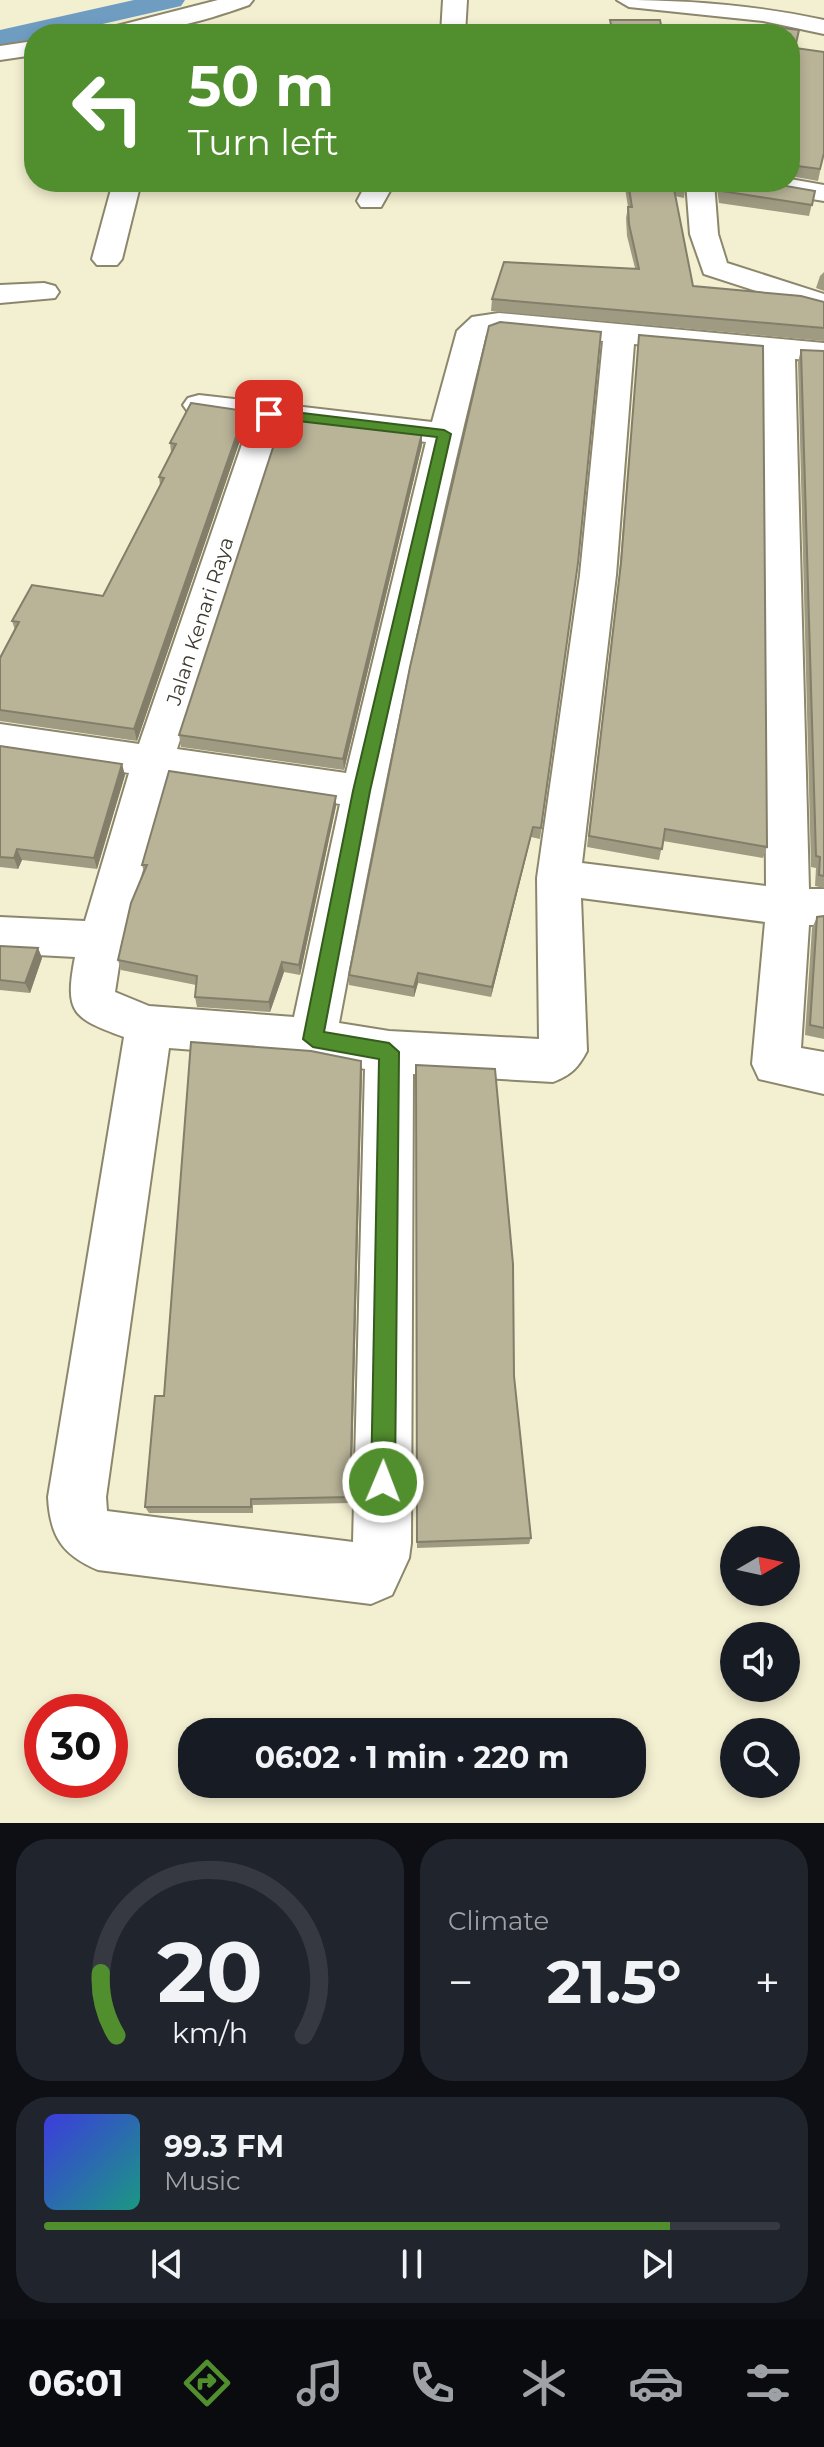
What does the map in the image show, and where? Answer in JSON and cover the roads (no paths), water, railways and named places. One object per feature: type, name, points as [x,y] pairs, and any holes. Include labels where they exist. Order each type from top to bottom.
[{"type":"street","points":[[171,24],[241,0]]},
{"type":"street","points":[[454,24],[455,0]]},
{"type":"street","points":[[629,0],[694,8],[757,24]]},
{"type":"street","points":[[694,8],[696,24]]},
{"type":"street","points":[[800,26],[824,27]]},
{"type":"street","points":[[0,53],[24,49]]},
{"type":"street","points":[[800,189],[824,193]]},
{"type":"street","points":[[107,259],[124,192]]},
{"type":"street","points":[[701,192],[704,234],[714,268],[824,304]]},
{"type":"street","points":[[0,294],[44,292]]},
{"type":"street","points":[[313,1039],[362,791],[444,434],[472,331],[499,322],[824,352]]},
{"type":"street","points":[[389,1052],[382,1543],[380,1558],[371,1574],[98,1541],[85,1534],[78,1519],[77,1497],[149,1026],[313,1039],[389,1052],[553,1061],[563,1051],[559,878],[598,575],[619,332]]},
{"type":"street","points":[[779,349],[806,907],[776,1064],[824,1073]]},
{"type":"street","points":[[199,405],[444,434]]},
{"type":"street","name":"Jalan Kenari Raya","points":[[149,1026],[102,1009],[94,1000],[92,989],[101,940],[154,758],[269,414]]},
{"type":"street","points":[[0,739],[154,758],[362,791]]},
{"type":"street","points":[[559,878],[806,907]]},
{"type":"street","points":[[0,935],[101,940]]},
{"type":"waterway","points":[[66,24],[171,0]]},
{"type":"waterway","points":[[0,39],[24,34]]}]
